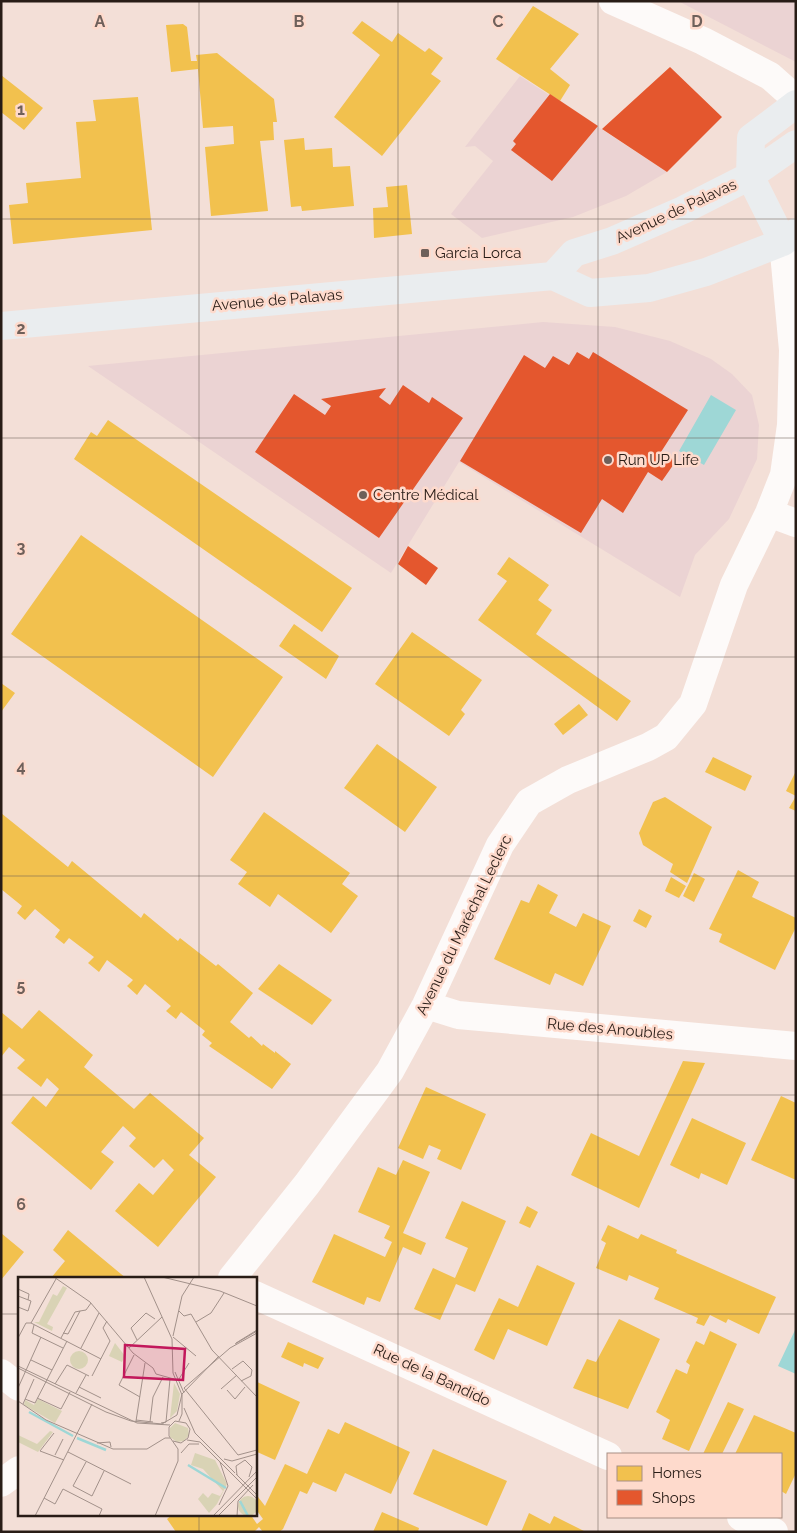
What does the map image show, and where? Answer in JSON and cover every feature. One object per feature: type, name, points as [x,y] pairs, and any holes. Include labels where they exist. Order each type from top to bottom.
[{"type":"main road","name":"Avenue de Palavas","points":[[750,176],[751,138],[796,104]]},
{"type":"main road","name":"Avenue de Palavas","points":[[553,276],[574,253],[612,241],[683,210],[750,176],[796,144]]},
{"type":"main road","points":[[750,176],[789,237]]},
{"type":"main road","name":"Avenue de Palavas","points":[[1,326],[553,276],[590,293],[649,288],[691,277],[789,237]]},
{"type":"street","points":[[613,1],[703,41],[770,76],[796,99]]},
{"type":"street","name":"Avenue du Maréchal Leclerc","points":[[233,1277],[307,1184],[390,1071],[426,1005],[500,845],[529,802],[568,780],[648,747],[666,737],[693,704],[734,585],[769,513],[784,476],[791,425],[795,350],[789,237]]},
{"type":"street","points":[[769,513],[796,523]]},
{"type":"street","name":"Rue des Anoubles","points":[[426,1005],[458,1015],[796,1046]]},
{"type":"street","name":"Rue de la Bandido","points":[[256,1295],[607,1456]]},
{"type":"street","points":[[1,1373],[18,1386]]},
{"type":"street","points":[[1,1484],[18,1471]]},
{"type":"street","points":[[743,1518],[774,1532]]},
{"type":"shaded area","points":[[678,1],[796,1],[796,62]]},
{"type":"shaded area","points":[[520,76],[667,172],[626,196],[573,217],[482,238],[451,214],[493,161],[475,146],[465,147]]},
{"type":"shaded area","points":[[543,322],[615,327],[670,341],[711,359],[732,374],[752,395],[759,425],[757,459],[729,519],[695,555],[680,597],[459,462],[391,573],[88,366]]},
{"type":"water","points":[[711,395],[736,410],[704,465],[679,451]]},
{"type":"water","points":[[796,1328],[796,1374],[778,1366]]},
{"type":"building: Homes","points":[[533,6],[579,34],[550,69],[570,85],[560,101],[496,59]]},
{"type":"building: Homes","points":[[362,21],[392,42],[398,33],[425,52],[429,48],[443,58],[431,74],[441,81],[382,156],[334,117],[380,55],[352,33]]},
{"type":"building: Homes","points":[[183,24],[187,27],[191,61],[197,61],[196,55],[217,53],[274,99],[277,122],[273,122],[274,140],[260,141],[268,211],[211,216],[205,147],[234,144],[233,126],[203,128],[198,69],[171,72],[166,25]]},
{"type":"building: Homes","points":[[1,75],[43,108],[24,130],[1,112]]},
{"type":"building: Homes","points":[[138,97],[152,230],[13,244],[9,205],[28,203],[26,183],[81,178],[76,122],[96,121],[93,100]]},
{"type":"building: Homes","points":[[304,138],[305,150],[332,148],[333,167],[350,166],[354,206],[302,211],[301,206],[291,207],[284,140]]},
{"type":"building: Homes","points":[[407,185],[412,234],[374,238],[373,208],[388,207],[386,187]]},
{"type":"building: Homes","points":[[108,420],[352,588],[322,632],[74,459],[91,432],[97,436]]},
{"type":"building: Homes","points":[[81,535],[283,677],[213,777],[11,634]]},
{"type":"building: Homes","points":[[509,557],[549,585],[538,600],[552,610],[536,634],[631,701],[617,721],[478,620],[507,581],[497,574]]},
{"type":"building: Homes","points":[[294,624],[339,656],[326,679],[279,646]]},
{"type":"building: Homes","points":[[412,632],[482,680],[461,710],[465,714],[449,736],[375,684]]},
{"type":"building: Homes","points":[[1,683],[15,693],[1,712]]},
{"type":"building: Homes","points":[[579,704],[588,715],[563,735],[554,724]]},
{"type":"building: Homes","points":[[377,744],[437,787],[405,832],[344,788]]},
{"type":"building: Homes","points":[[713,757],[752,776],[745,791],[705,772]]},
{"type":"building: Homes","points":[[796,771],[796,796],[786,791]]},
{"type":"building: Homes","points":[[796,796],[796,811],[789,808]]},
{"type":"building: Homes","points":[[665,797],[712,827],[687,883],[670,872],[673,864],[643,845],[639,833],[653,802]]},
{"type":"building: Homes","points":[[264,812],[350,873],[342,884],[358,896],[331,933],[278,894],[270,907],[238,884],[247,872],[230,860]]},
{"type":"building: Homes","points":[[1,813],[68,867],[72,861],[141,918],[144,913],[178,941],[180,938],[216,966],[218,964],[253,993],[230,1022],[249,1038],[251,1036],[262,1046],[263,1044],[275,1053],[275,1051],[291,1064],[272,1089],[209,1046],[212,1043],[202,1035],[205,1031],[181,1012],[176,1019],[166,1011],[171,1006],[145,984],[137,995],[127,986],[133,980],[107,960],[99,972],[88,963],[94,957],[69,938],[64,944],[55,937],[60,930],[35,909],[25,920],[17,913],[22,906],[1,889]]},
{"type":"building: Homes","points":[[738,870],[759,882],[752,897],[796,918],[796,927],[775,970],[719,942],[722,934],[709,929]]},
{"type":"building: Homes","points":[[694,873],[705,879],[694,902],[683,896]]},
{"type":"building: Homes","points":[[671,877],[686,886],[679,898],[665,891]]},
{"type":"building: Homes","points":[[538,884],[558,895],[549,913],[576,927],[583,913],[611,926],[583,986],[555,973],[550,985],[494,959],[521,900],[529,903]]},
{"type":"building: Homes","points":[[639,909],[652,916],[646,928],[633,921]]},
{"type":"building: Homes","points":[[279,964],[332,1000],[312,1025],[258,989]]},
{"type":"building: Homes","points":[[39,1010],[93,1055],[84,1067],[134,1109],[150,1093],[204,1138],[189,1155],[216,1177],[158,1247],[115,1211],[139,1183],[153,1195],[174,1170],[163,1159],[154,1168],[129,1146],[136,1138],[123,1126],[101,1152],[114,1162],[91,1190],[11,1123],[33,1096],[46,1107],[59,1089],[47,1078],[41,1087],[17,1068],[25,1060],[9,1047],[1,1057],[1,1012],[22,1029]]},
{"type":"building: Homes","points":[[683,1061],[705,1063],[639,1208],[571,1175],[591,1133],[639,1156]]},
{"type":"building: Homes","points":[[426,1087],[486,1114],[461,1170],[437,1159],[441,1150],[429,1145],[423,1159],[398,1148]]},
{"type":"building: Homes","points":[[781,1096],[796,1103],[796,1180],[751,1160]]},
{"type":"building: Homes","points":[[692,1118],[746,1143],[727,1185],[701,1173],[699,1179],[670,1165]]},
{"type":"building: Homes","points":[[403,1160],[430,1172],[403,1233],[426,1243],[421,1255],[403,1247],[380,1302],[367,1297],[364,1305],[312,1282],[334,1234],[385,1257],[392,1242],[384,1238],[390,1226],[358,1212],[378,1167],[396,1175]]},
{"type":"building: Homes","points":[[462,1201],[506,1221],[475,1292],[456,1284],[440,1320],[414,1309],[433,1268],[455,1278],[468,1248],[445,1238]]},
{"type":"building: Homes","points":[[527,1206],[538,1212],[530,1228],[519,1223]]},
{"type":"building: Homes","points":[[608,1225],[638,1239],[641,1234],[677,1250],[676,1253],[776,1297],[759,1334],[728,1319],[726,1323],[710,1315],[704,1326],[696,1323],[698,1318],[654,1299],[659,1288],[629,1275],[627,1281],[596,1268],[606,1243],[601,1240]]},
{"type":"building: Homes","points":[[68,1230],[125,1277],[52,1277],[65,1261],[53,1250]]},
{"type":"building: Homes","points":[[1,1233],[24,1252],[1,1280]]},
{"type":"building: Homes","points":[[537,1265],[575,1283],[547,1346],[508,1329],[494,1360],[474,1350],[499,1298],[518,1307]]},
{"type":"building: Homes","points":[[619,1319],[660,1339],[628,1409],[573,1388],[587,1359],[596,1362]]},
{"type":"building: Homes","points":[[710,1331],[737,1344],[689,1451],[662,1439],[670,1420],[656,1412],[676,1369],[687,1374],[690,1365],[686,1362],[696,1341],[704,1345]]},
{"type":"building: Homes","points":[[288,1342],[324,1358],[318,1369],[304,1363],[303,1367],[281,1357]]},
{"type":"building: Homes","points":[[256,1381],[300,1402],[275,1460],[256,1451]]},
{"type":"building: Homes","points":[[728,1402],[744,1409],[722,1453],[703,1453]]},
{"type":"building: Homes","points":[[754,1415],[796,1433],[796,1473],[786,1494],[782,1492],[782,1453],[735,1453]]},
{"type":"building: Homes","points":[[345,1422],[410,1452],[391,1494],[345,1473],[336,1492],[313,1482],[307,1494],[300,1491],[283,1529],[279,1532],[263,1532],[259,1527],[254,1532],[176,1532],[167,1519],[171,1516],[251,1516],[257,1524],[263,1519],[256,1509],[256,1494],[265,1506],[285,1464],[307,1474],[328,1429],[339,1434]]},
{"type":"building: Homes","points":[[433,1449],[507,1481],[487,1526],[413,1494]]},
{"type":"building: Homes","points":[[382,1512],[419,1528],[418,1532],[373,1532]]},
{"type":"building: Homes","points":[[529,1513],[550,1524],[554,1516],[586,1532],[521,1532]]},
{"type":"building: Shops","points":[[670,67],[722,117],[667,172],[602,129]]},
{"type":"building: Shops","points":[[550,94],[598,126],[552,181],[511,150],[516,144],[513,141]]},
{"type":"building: Shops","points":[[577,352],[589,359],[593,352],[688,410],[661,452],[676,461],[662,481],[648,472],[623,513],[602,499],[581,533],[460,461],[524,355],[545,368],[553,356],[569,365]]},
{"type":"building: Shops","name":"Centre Médical","points":[[403,385],[429,403],[432,397],[463,418],[379,538],[255,452],[294,394],[325,415],[331,406],[321,399],[386,388],[379,397],[390,405]]},
{"type":"building: Shops","points":[[408,546],[438,568],[426,585],[398,564]]},
{"type":"place","name":"Garcia Lorca","points":[[425,253]]},
{"type":"place","name":"Run UP Life","points":[[608,460]]},
{"type":"place","name":"Centre Médical","points":[[363,495]]}]
